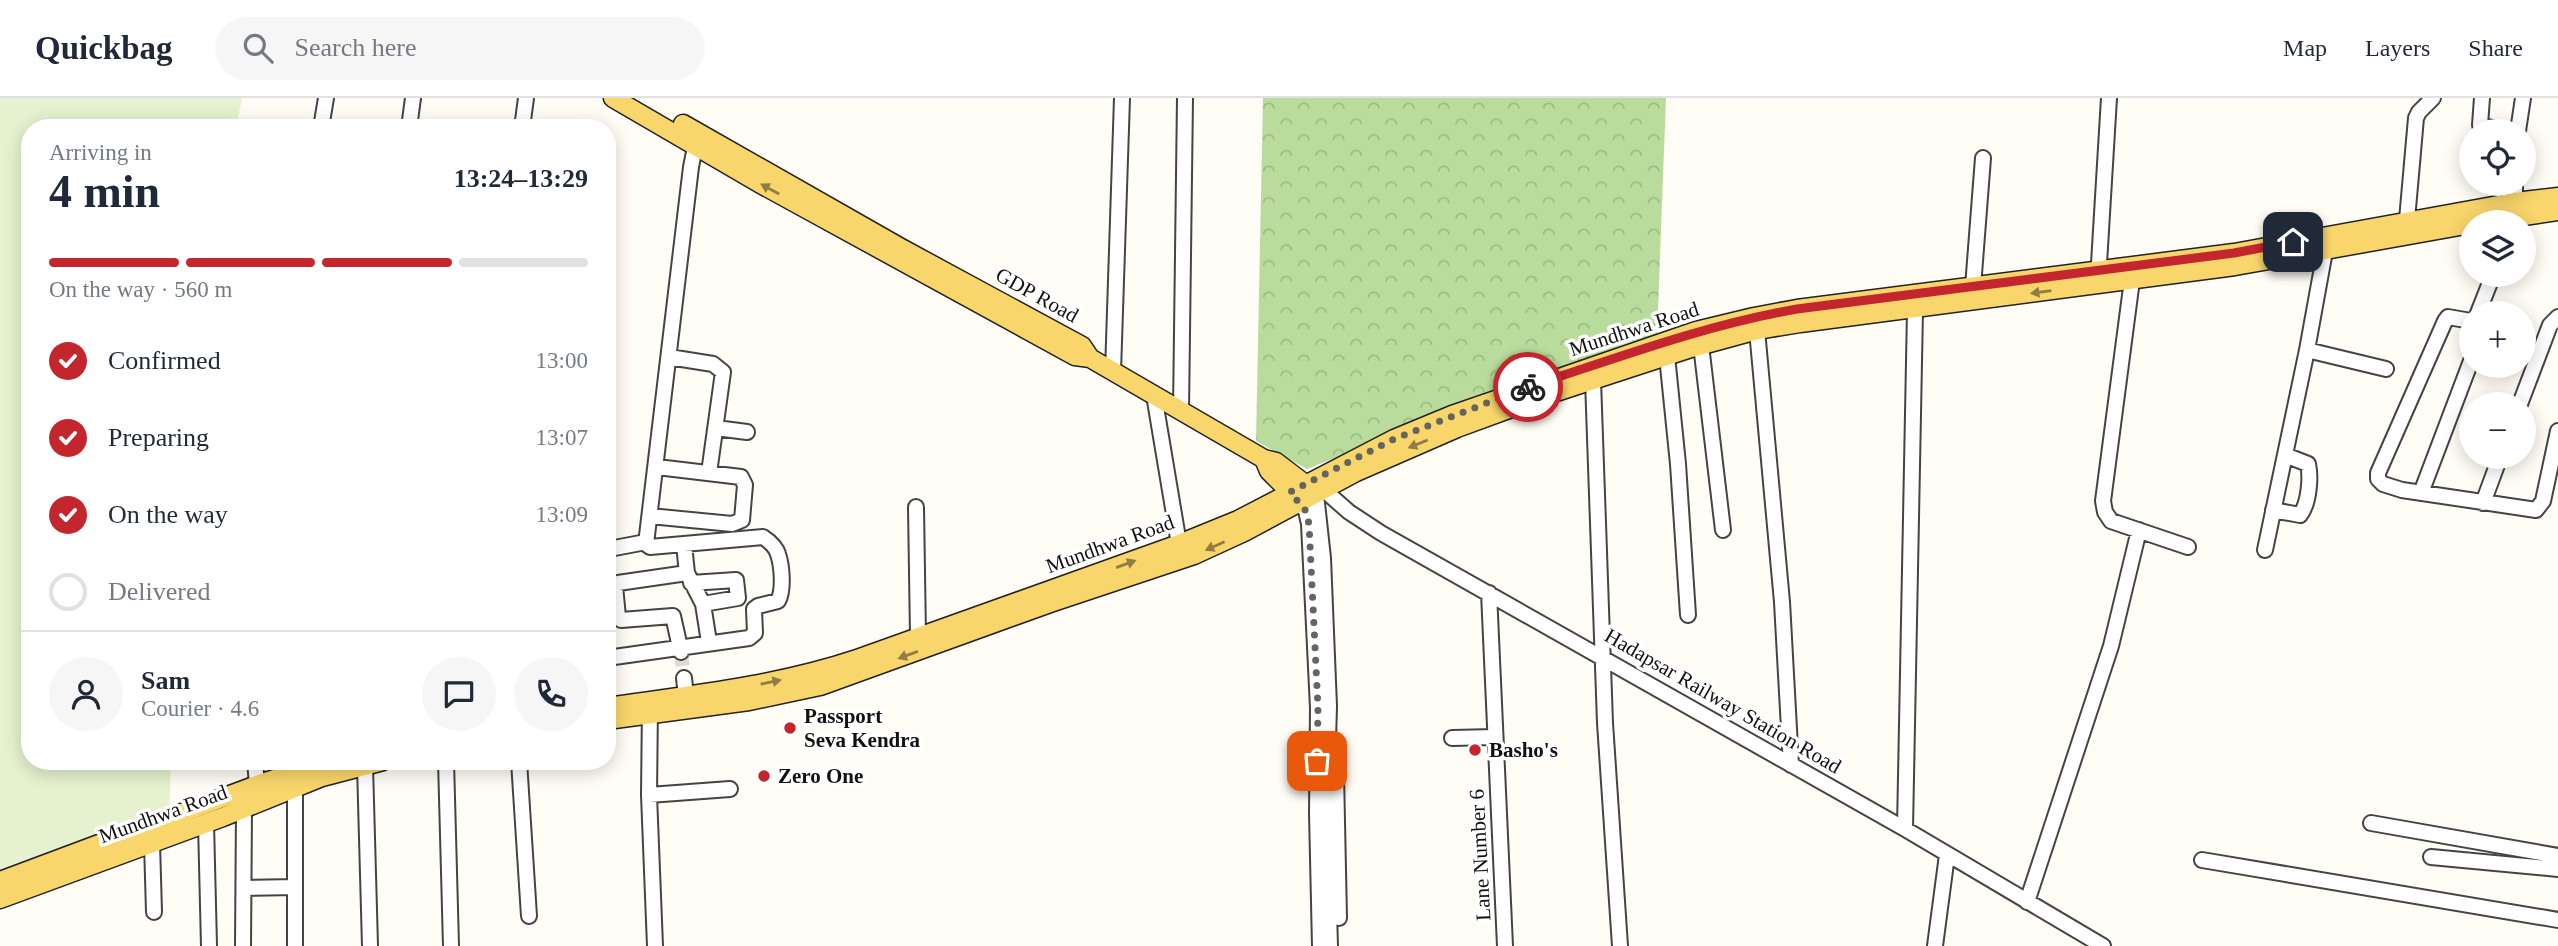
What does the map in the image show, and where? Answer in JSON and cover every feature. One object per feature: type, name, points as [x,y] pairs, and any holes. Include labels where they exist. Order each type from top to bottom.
[{"type":"main road","points":[[613,98],[697,138]]},
{"type":"main road","name":"GDP Road","points":[[638,98],[697,138],[1082,346],[1090,358],[1264,459],[1269,471],[1307,492]]},
{"type":"main road","name":"Mundhwa Road","points":[[2515,206],[2558,197]]},
{"type":"main road","name":"Mundhwa Road","points":[[2515,206],[2558,211]]},
{"type":"main road","name":"Mundhwa Road","points":[[616,708],[749,701],[1050,603],[1179,544],[1400,451],[1457,428],[1667,356],[1693,342],[1800,323],[1915,310],[2234,253],[2459,221]]},
{"type":"main road","name":"Mundhwa Road","points":[[616,717],[686,696],[818,679],[918,636],[1194,555],[1244,532],[1394,439],[1452,415],[1693,342],[1754,317],[1973,287],[2098,278],[2132,280],[2325,251],[2406,229]]},
{"type":"main road","name":"Mundhwa Road","points":[[246,802],[257,785],[303,770]]},
{"type":"main road","name":"Mundhwa Road","points":[[0,887],[246,802],[350,770]]},
{"type":"main road","points":[[0,887],[201,820],[246,802]]},
{"type":"main road","name":"Mundhwa Road","points":[[0,899],[152,842],[201,820]]},
{"type":"street","points":[[322,119],[326,98]]},
{"type":"street","points":[[410,119],[412,98]]},
{"type":"street","points":[[523,119],[526,98]]},
{"type":"street","points":[[1113,372],[1122,98]]},
{"type":"street","points":[[1181,411],[1185,98]]},
{"type":"street","points":[[2098,278],[2109,98]]},
{"type":"street","points":[[2406,229],[2416,118],[2433,98]]},
{"type":"street","points":[[2480,119],[2482,98]]},
{"type":"street","points":[[2520,119],[2524,98]]},
{"type":"street","points":[[616,657],[749,638],[755,633],[754,609],[778,601],[782,594],[778,553],[770,542],[757,536],[650,547],[646,542],[697,138]]},
{"type":"street","points":[[1973,287],[1983,158]]},
{"type":"street","points":[[2266,550],[2325,251]]},
{"type":"street","points":[[2132,280],[2103,501],[2105,512],[2112,521],[2188,547]]},
{"type":"street","points":[[1905,829],[1915,310]]},
{"type":"street","points":[[2459,318],[2448,317],[2445,321],[2378,473],[2378,479],[2383,484],[2421,493],[2530,510],[2541,507],[2558,431]]},
{"type":"street","points":[[2525,392],[2550,325],[2558,317]]},
{"type":"street","points":[[1757,330],[1782,602],[1791,765]]},
{"type":"street","points":[[1693,342],[1723,530]]},
{"type":"street","points":[[2307,350],[2386,369]]},
{"type":"street","points":[[1667,356],[1678,464],[1688,615]]},
{"type":"street","points":[[669,357],[713,364],[720,368],[723,377],[709,473]]},
{"type":"street","points":[[2421,493],[2465,378]]},
{"type":"street","points":[[1593,380],[1609,809],[1620,946]]},
{"type":"street","points":[[1154,395],[1179,544]]},
{"type":"street","points":[[716,428],[747,432]]},
{"type":"street","points":[[2273,510],[2300,515],[2305,506],[2308,464],[2285,455]]},
{"type":"street","points":[[650,516],[737,523],[742,520],[745,480],[741,477],[657,467]]},
{"type":"street","points":[[2483,503],[2496,469]]},
{"type":"street","points":[[1307,492],[1323,558],[1325,634],[1317,813],[1320,946]]},
{"type":"street","points":[[1307,492],[1315,662],[1323,707],[1330,946]]},
{"type":"street","name":"Hadapsar Railway Station Road","points":[[1307,492],[1349,512],[1381,533],[1604,657],[2103,946]]},
{"type":"street","points":[[916,507],[918,636]]},
{"type":"street","points":[[2027,902],[2111,646],[2139,530]]},
{"type":"street","points":[[616,549],[646,542]]},
{"type":"street","points":[[684,545],[689,578],[703,604],[709,642]]},
{"type":"street","points":[[616,589],[618,583],[689,578],[736,580],[738,598],[703,604]]},
{"type":"street","name":"Lane Number 6","points":[[1489,593],[1505,946]]},
{"type":"street","points":[[616,619],[624,621],[673,616],[681,649]]},
{"type":"street","points":[[1325,634],[1334,664],[1339,946]]},
{"type":"street","points":[[1313,946],[1309,715],[1315,662]]},
{"type":"street","points":[[684,678],[686,696]]},
{"type":"street","points":[[650,708],[649,795],[655,946]]},
{"type":"street","points":[[1452,738],[1495,737]]},
{"type":"street","points":[[256,770],[257,785]]},
{"type":"street","points":[[370,946],[374,770]]},
{"type":"street","points":[[446,770],[451,946]]},
{"type":"street","points":[[520,770],[528,916]]},
{"type":"street","points":[[295,787],[295,946]]},
{"type":"street","points":[[649,795],[730,789]]},
{"type":"street","points":[[243,946],[246,802]]},
{"type":"street","points":[[201,820],[209,946]]},
{"type":"street","points":[[2371,823],[2558,856]]},
{"type":"street","points":[[152,842],[154,912]]},
{"type":"street","points":[[1935,946],[1947,855]]},
{"type":"street","points":[[2431,857],[2558,869]]},
{"type":"street","points":[[2202,860],[2558,920]]},
{"type":"street","points":[[244,888],[295,887]]},
{"type":"green space","points":[[0,98],[242,98],[238,119],[21,119],[21,770],[171,770],[169,817],[0,873]]},
{"type":"green space","points":[[1263,98],[1666,98],[1657,335],[1632,341],[1307,469],[1256,441]]},
{"type":"tunnel","points":[[681,652],[684,678]]},
{"type":"way so far","points":[[1317,761],[1318,708],[1309,524],[1306,511],[1290,492],[1394,439],[1528,387]]},
{"type":"place","name":"Passport Seva Kendra","points":[[790,728]]},
{"type":"place","name":"Basho's","points":[[1475,750]]},
{"type":"place","name":"Zero One","points":[[764,776]]},
{"type":"route","points":[[1528,387],[1696,331],[1754,317],[1797,309],[2234,253],[2293,242]]}]
